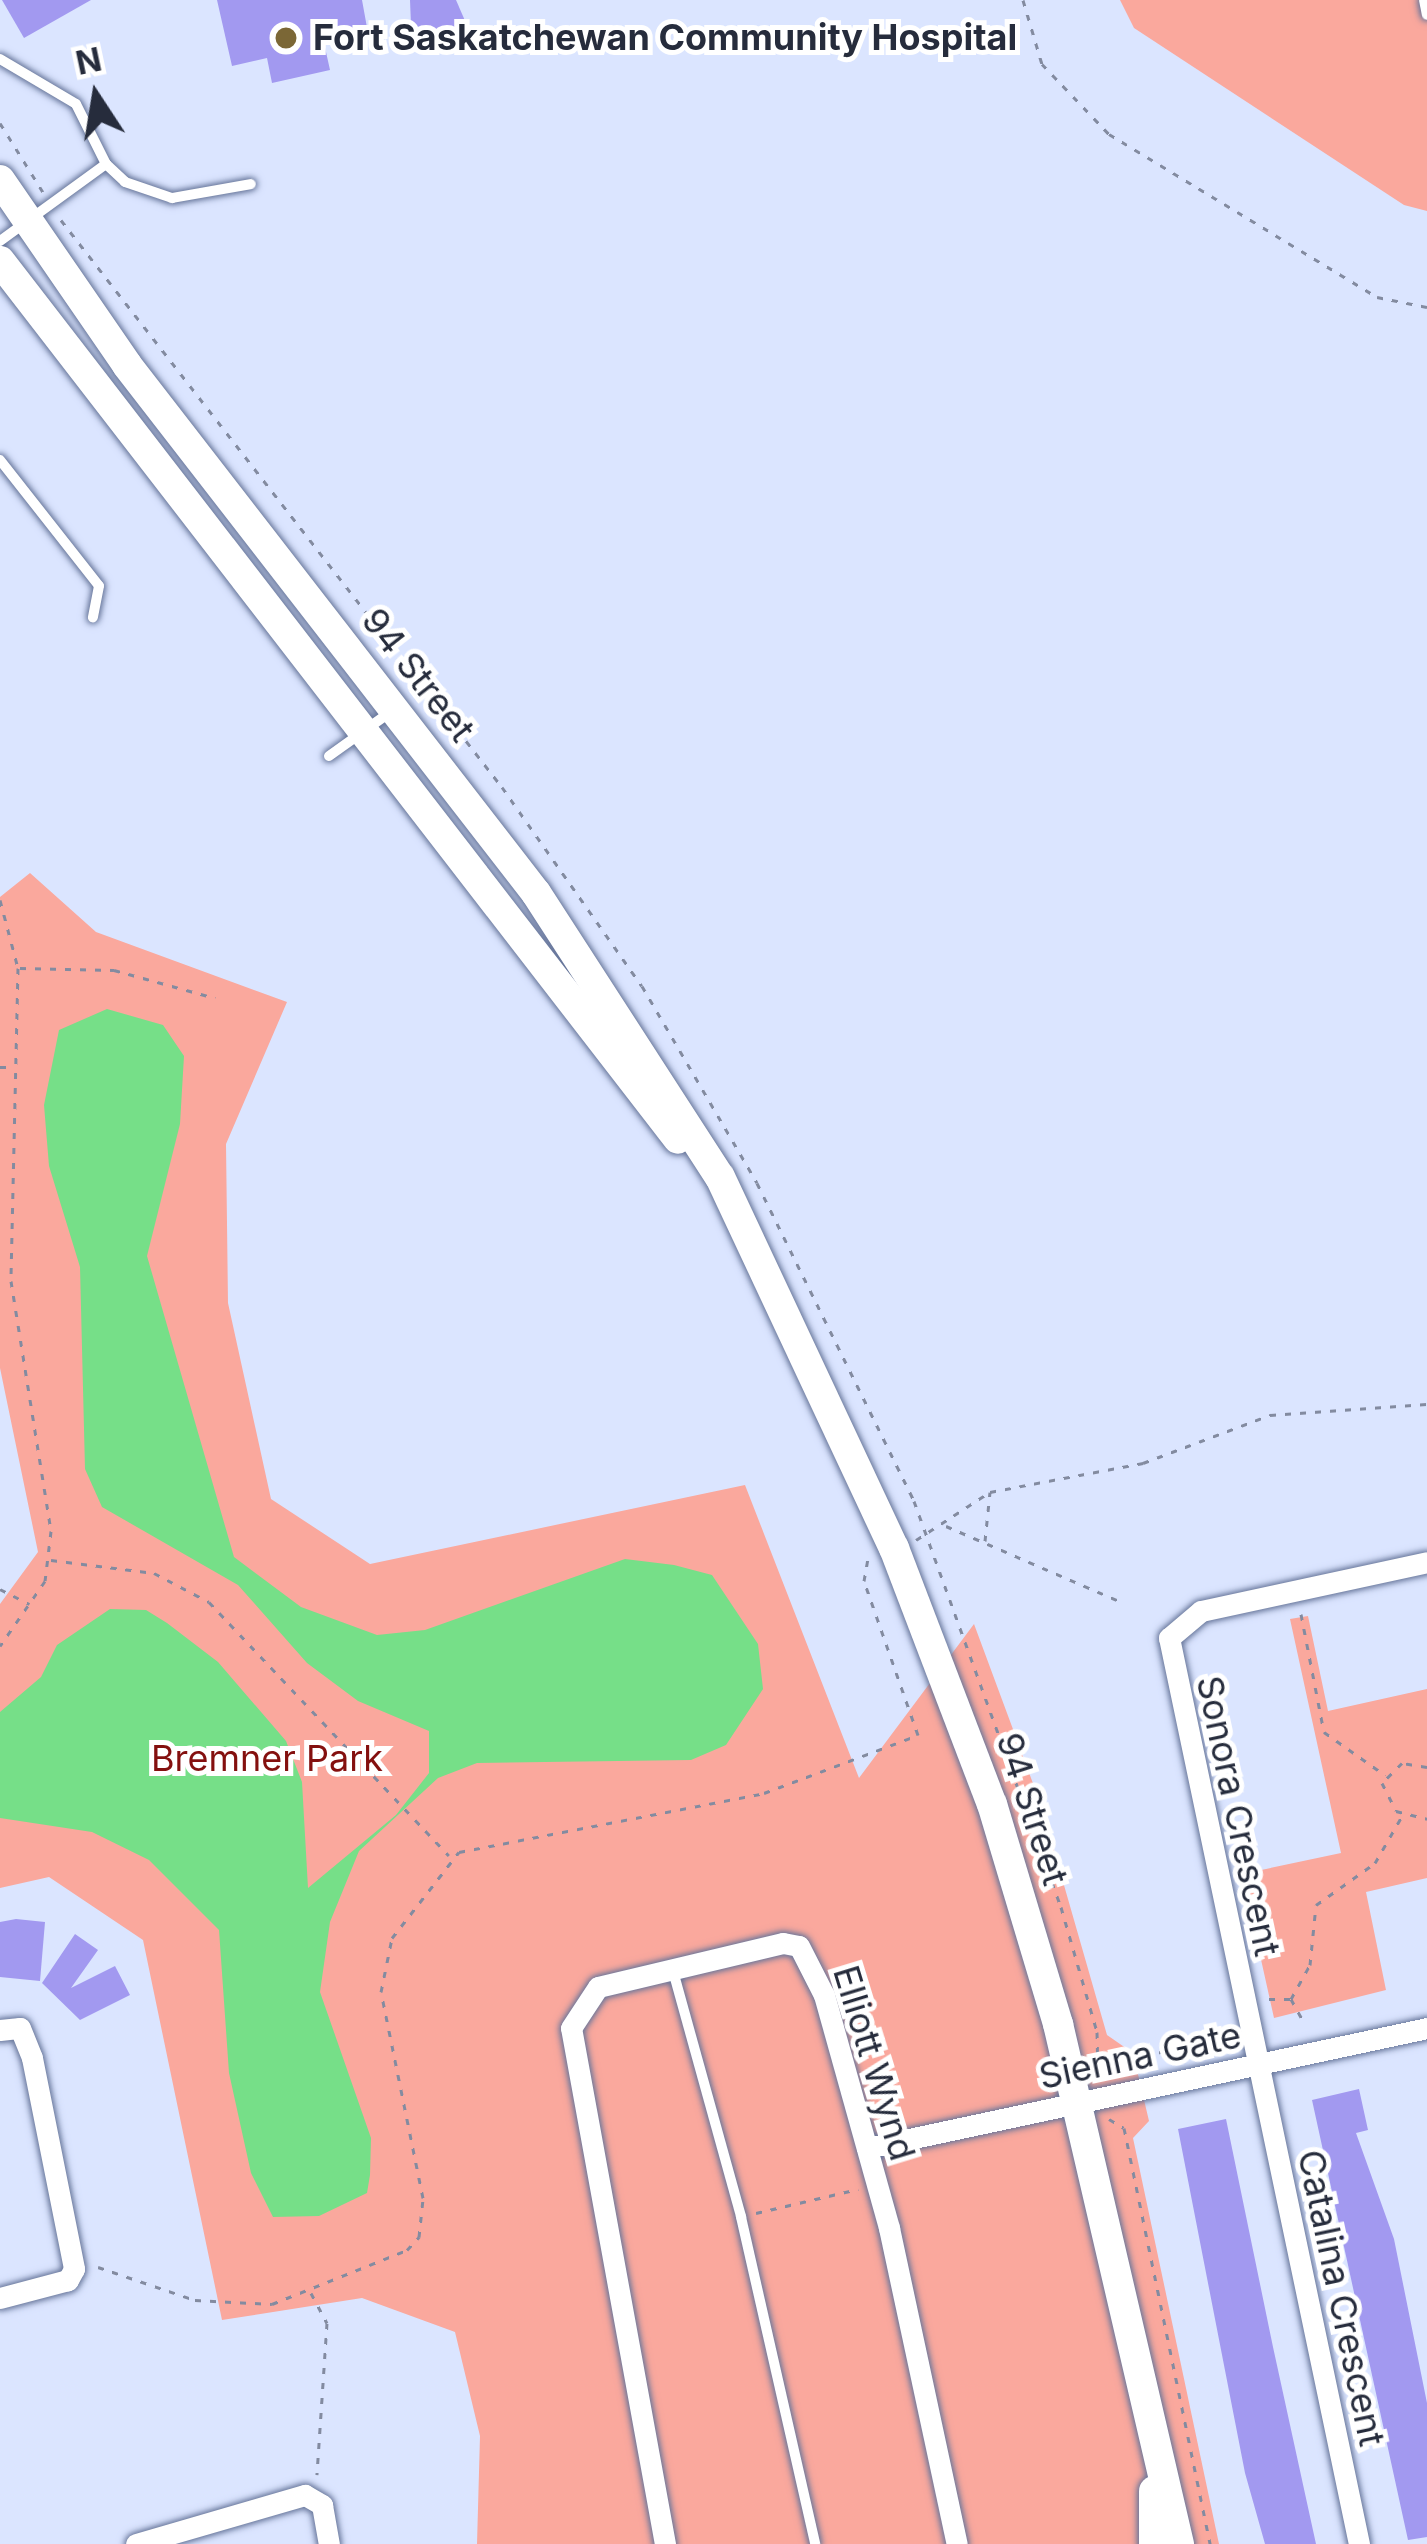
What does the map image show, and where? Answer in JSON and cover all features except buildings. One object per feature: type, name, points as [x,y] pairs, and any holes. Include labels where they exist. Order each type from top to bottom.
[{"type":"main road","name":"94 Street","points":[[0,180],[40,214],[234,507],[397,708],[655,1068],[746,1237],[894,1548],[992,1804],[1090,2101],[1151,2437],[1179,2544]]},
{"type":"main road","name":"94 Street","points":[[0,261],[746,1237]]},
{"type":"main road","name":"94 Street","points":[[1151,2437],[1154,2544]]},
{"type":"street","name":"Sonora Crescent","points":[[1258,2065],[1169,1638],[1201,1610],[1427,1562]]},
{"type":"street","name":"Elliott Wynd","points":[[664,2544],[571,2028],[598,1987],[799,1946],[824,1995],[867,2147],[957,2544]]},
{"type":"street","points":[[0,2030],[20,2028],[32,2058],[73,2261],[68,2280],[0,2298]]},
{"type":"street","name":"Sienna Gate","points":[[867,2147],[1427,2028]]},
{"type":"street","name":"Catalina Crescent","points":[[1258,2065],[1359,2544]]},
{"type":"street","points":[[136,2544],[316,2496],[328,2544]]},
{"type":"lane","points":[[1424,0],[1427,15]]},
{"type":"lane","points":[[0,59],[76,104],[106,164],[125,182],[172,198],[251,184]]},
{"type":"lane","points":[[0,241],[106,164]]},
{"type":"lane","points":[[0,460],[99,586],[93,616]]},
{"type":"lane","points":[[329,756],[397,708]]},
{"type":"lane","points":[[673,1969],[741,2216],[815,2544]]},
{"type":"path","points":[[1023,0],[1042,64],[1109,134],[1377,297],[1427,307]]},
{"type":"path","points":[[0,123],[40,214],[502,787],[642,986],[757,1184],[927,1536],[1020,1779],[1100,2063],[1090,2101],[1124,2128],[1210,2544]]},
{"type":"path","points":[[0,900],[18,968],[11,1281],[51,1560],[30,1605],[0,1646]]},
{"type":"path","points":[[18,968],[114,970],[215,998]]},
{"type":"path","points":[[0,1067],[13,1067]]},
{"type":"path","points":[[73,2261],[214,2302],[272,2304],[310,2291],[419,2237],[423,2198],[380,1972],[450,1858],[764,1793],[918,1735],[862,1574],[866,1561],[927,1536],[990,1492],[1143,1462],[1289,1411],[1427,1404]]},
{"type":"path","points":[[984,1542],[990,1492]]},
{"type":"path","points":[[945,1525],[1124,1604]]},
{"type":"path","points":[[51,1560],[154,1573],[208,1602],[450,1858]]},
{"type":"path","points":[[0,1589],[30,1605]]},
{"type":"path","points":[[1301,1613],[1324,1732],[1385,1775]]},
{"type":"path","points":[[1385,1775],[1411,1761],[1427,1767]]},
{"type":"path","points":[[1385,1775],[1384,1798],[1402,1816],[1427,1819]]},
{"type":"path","points":[[1291,2000],[1310,1965],[1316,1905],[1375,1863],[1402,1816]]},
{"type":"path","points":[[1267,2000],[1291,2000]]},
{"type":"path","points":[[1291,2000],[1304,2022]]},
{"type":"path","points":[[1100,2063],[1227,2040]]},
{"type":"path","points":[[741,2216],[877,2185]]},
{"type":"path","points":[[310,2291],[326,2323],[316,2496]]},
{"type":"green space","points":[[1120,0],[1427,0],[1427,211],[1404,205],[1134,28]]},
{"type":"green space","name":"Bremner Park","points":[[30,873],[96,932],[287,1002],[226,1144],[228,1303],[271,1499],[370,1564],[745,1485],[859,1778],[974,1624],[1041,1805],[1107,2035],[1133,2053],[1149,2121],[1133,2138],[1219,2544],[477,2544],[480,2436],[455,2332],[362,2298],[222,2320],[143,1940],[49,1877],[0,1888],[0,1604],[38,1552],[0,1368],[0,897]]},
{"type":"green space","points":[[1308,1616],[1328,1711],[1427,1689],[1427,1878],[1366,1892],[1386,1990],[1274,2018],[1242,1874],[1341,1853],[1290,1619]]},
{"type":"shaded area","points":[[107,1009],[163,1025],[184,1056],[180,1124],[147,1256],[234,1557],[301,1607],[377,1635],[425,1630],[625,1559],[674,1565],[712,1575],[758,1644],[763,1689],[726,1745],[691,1760],[477,1763],[438,1778],[359,1851],[330,1922],[320,1992],[371,2138],[370,2175],[367,2193],[319,2216],[273,2217],[251,2173],[229,2073],[219,1930],[149,1860],[92,1832],[0,1818],[0,1712],[41,1677],[57,1645],[110,1609],[146,1610],[167,1623],[218,1662],[286,1741],[302,1782],[308,1888],[396,1815],[429,1773],[429,1731],[358,1701],[307,1663],[238,1585],[102,1507],[85,1469],[80,1267],[49,1166],[44,1105],[59,1030]]},
{"type":"place","name":"Fort Saskatchewan Community Hospital","points":[[286,38]]}]
